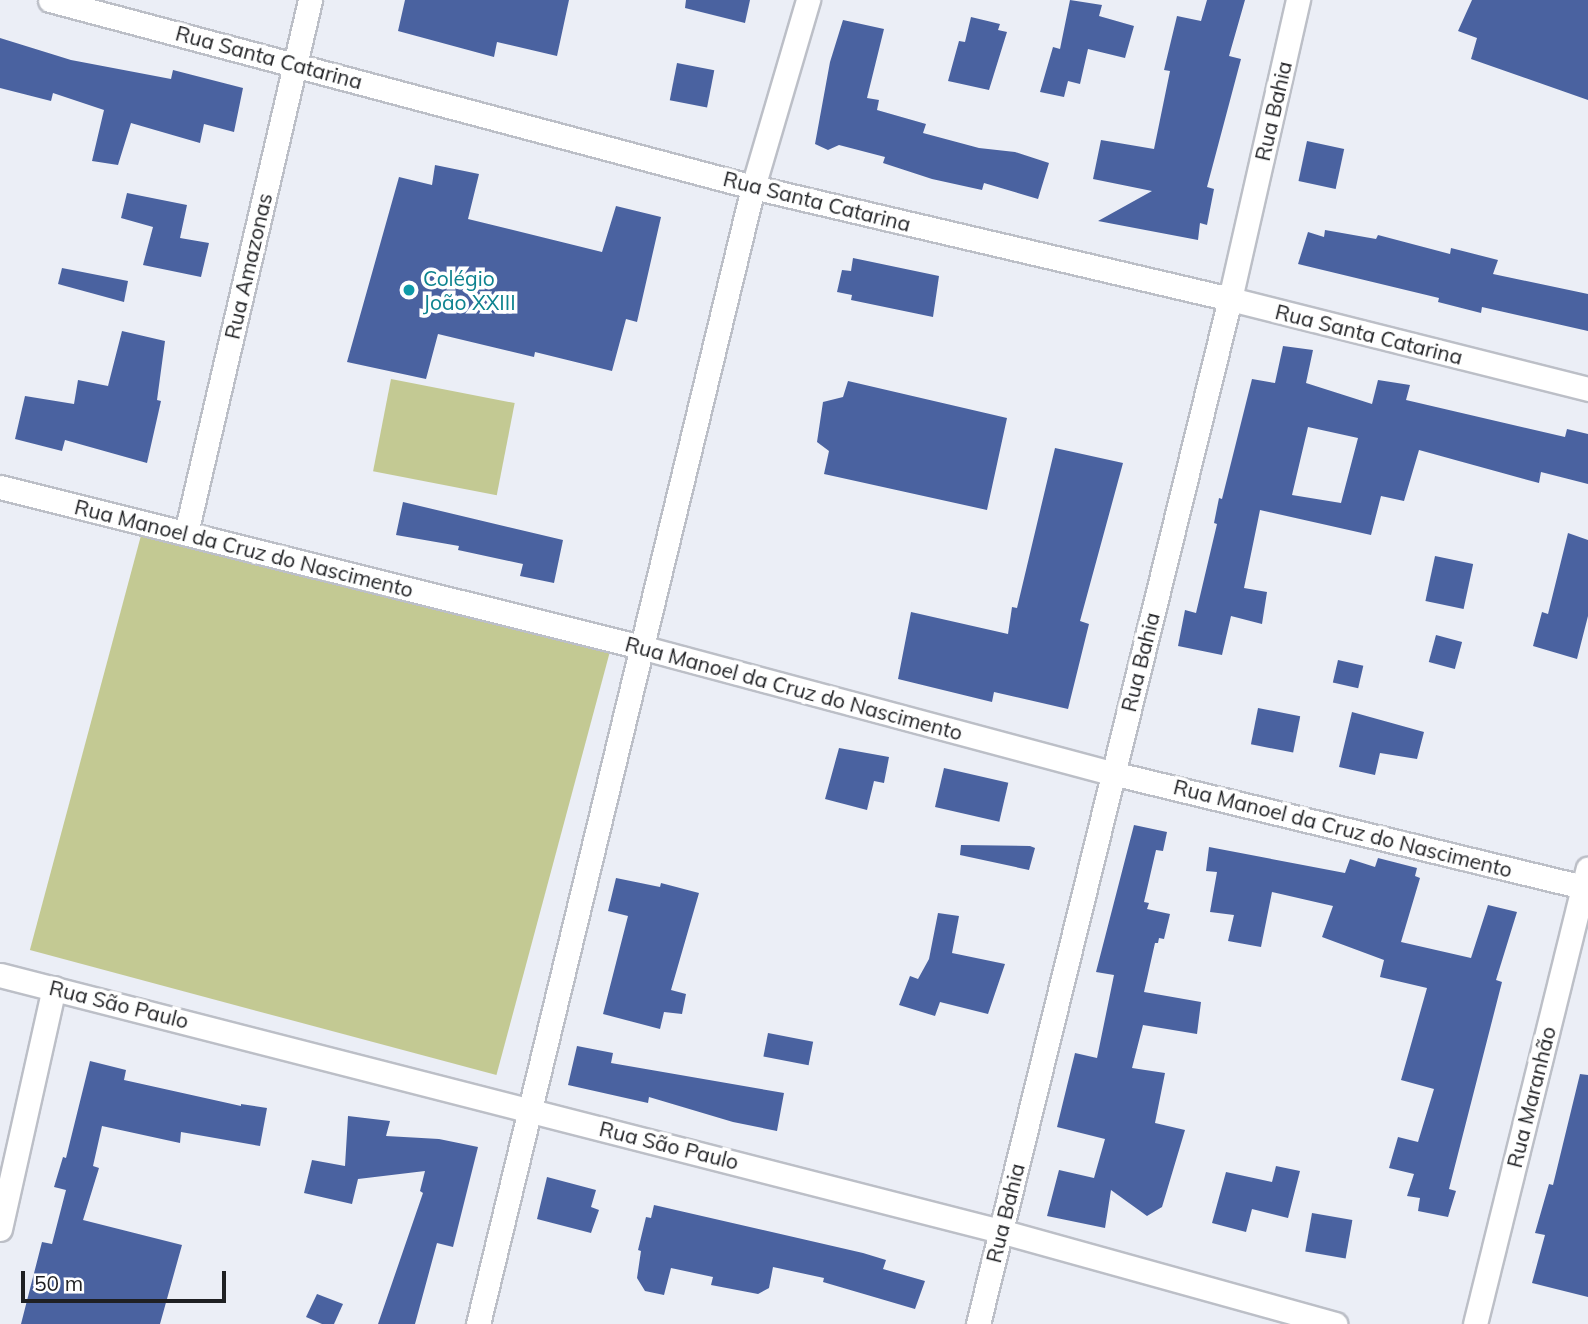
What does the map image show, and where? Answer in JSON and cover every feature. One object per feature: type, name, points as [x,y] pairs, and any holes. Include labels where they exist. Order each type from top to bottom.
[{"type":"street","name":"Rua Santa Catarina","points":[[50,0],[753,187],[1230,299],[1588,389]]},
{"type":"street","name":"Rua Amazonas","points":[[186,533],[310,0]]},
{"type":"street","points":[[478,1324],[753,187],[808,0]]},
{"type":"street","name":"Rua Bahia","points":[[978,1324],[1230,299],[1298,0]]},
{"type":"street","name":"Rua Manoel da Cruz do Nascimento","points":[[0,487],[641,647],[1112,773],[1587,881]]},
{"type":"street","name":"Rua Maranhão","points":[[1475,1324],[1587,881]]},
{"type":"street","name":"Rua São Paulo","points":[[0,975],[1000,1231],[1335,1324]]},
{"type":"street","points":[[0,1228],[54,988]]},
{"type":"green space","points":[[391,379],[515,403],[497,495],[373,471]]},
{"type":"green space","points":[[143,528],[610,653],[496,1075],[30,950]]},
{"type":"building","points":[[405,0],[569,0],[557,56],[497,42],[494,57],[398,31]]},
{"type":"building","points":[[686,0],[750,0],[745,23],[685,8]]},
{"type":"building","points":[[1070,0],[1102,5],[1099,16],[1134,26],[1125,58],[1088,49],[1080,84],[1068,81],[1064,97],[1040,92],[1053,47],[1060,49]]},
{"type":"building","points":[[1207,0],[1245,0],[1229,56],[1241,59],[1207,187],[1214,189],[1207,225],[1200,223],[1198,240],[1098,221],[1152,191],[1093,179],[1101,140],[1154,149],[1170,71],[1164,70],[1177,16],[1201,21]]},
{"type":"building","points":[[1472,0],[1588,0],[1588,100],[1471,59],[1477,38],[1458,31]]},
{"type":"building","points":[[971,17],[1000,24],[998,30],[1007,32],[989,90],[948,81],[959,41],[965,42]]},
{"type":"building","points":[[843,20],[884,29],[867,98],[879,100],[877,110],[926,124],[923,133],[979,148],[1015,152],[1049,163],[1038,199],[984,183],[982,190],[932,179],[883,163],[885,157],[839,145],[828,150],[815,144],[830,62]]},
{"type":"building","points":[[0,38],[71,60],[171,79],[173,70],[243,88],[234,132],[204,124],[200,143],[131,123],[118,165],[92,161],[104,110],[53,93],[51,101],[0,88]]},
{"type":"building","points":[[677,63],[714,70],[707,108],[670,100]]},
{"type":"building","points":[[1307,141],[1344,149],[1336,189],[1298,181]]},
{"type":"building","name":"Colégio João XXIII","points":[[435,165],[479,174],[468,219],[602,252],[616,206],[661,217],[637,322],[626,319],[612,371],[535,352],[534,357],[438,334],[426,379],[347,362],[399,177],[432,185]]},
{"type":"building","points":[[127,193],[187,205],[180,238],[209,243],[201,277],[143,265],[153,227],[121,218]]},
{"type":"building","points":[[1325,230],[1376,239],[1378,235],[1450,254],[1451,248],[1498,260],[1493,274],[1588,294],[1588,331],[1482,307],[1481,313],[1438,302],[1439,298],[1298,264],[1308,232],[1324,237]]},
{"type":"building","points":[[853,258],[939,276],[933,317],[851,300],[852,295],[837,292],[842,270],[851,271]]},
{"type":"building","points":[[62,268],[128,281],[124,302],[58,284]]},
{"type":"building","points":[[122,331],[165,341],[157,400],[161,401],[147,463],[65,440],[62,451],[15,439],[25,396],[74,404],[78,380],[108,386]]},
{"type":"building","points":[[1283,346],[1313,350],[1306,383],[1372,404],[1378,380],[1410,385],[1406,400],[1565,437],[1567,429],[1588,434],[1588,484],[1541,472],[1539,483],[1419,450],[1404,501],[1381,496],[1371,535],[1260,510],[1244,588],[1267,592],[1262,624],[1231,616],[1222,655],[1178,646],[1185,610],[1196,613],[1217,524],[1214,523],[1219,498],[1222,499],[1252,379],[1275,383]],"holes":[[[1308,427],[1358,438],[1341,503],[1292,495]]]},
{"type":"building","points":[[848,381],[1007,418],[987,510],[824,474],[829,451],[817,442],[823,402],[843,397]]},
{"type":"building","points":[[1055,448],[1123,463],[1080,621],[1089,624],[1068,709],[994,692],[992,702],[898,679],[911,612],[1008,634],[1012,607],[1017,608]]},
{"type":"building","points":[[403,502],[563,540],[554,583],[520,576],[523,564],[458,550],[459,546],[396,535]]},
{"type":"building","points":[[1568,533],[1588,540],[1588,616],[1577,659],[1533,646],[1542,612],[1548,614]]},
{"type":"building","points":[[1435,556],[1473,564],[1464,609],[1425,601]]},
{"type":"building","points":[[1436,635],[1462,642],[1455,669],[1429,662]]},
{"type":"building","points":[[1338,660],[1363,666],[1358,688],[1333,682]]},
{"type":"building","points":[[1258,708],[1300,716],[1293,753],[1251,744]]},
{"type":"building","points":[[1352,712],[1424,732],[1417,759],[1380,753],[1375,775],[1339,767]]},
{"type":"building","points":[[839,748],[889,757],[884,783],[874,781],[867,810],[825,799]]},
{"type":"building","points":[[944,768],[1008,783],[999,822],[935,807]]},
{"type":"building","points":[[1134,825],[1167,832],[1163,851],[1156,850],[1144,902],[1149,903],[1147,909],[1170,914],[1164,939],[1159,938],[1158,943],[1155,943],[1144,992],[1201,1002],[1197,1034],[1143,1025],[1132,1068],[1165,1073],[1155,1123],[1185,1130],[1162,1207],[1147,1216],[1111,1190],[1105,1228],[1047,1216],[1059,1170],[1094,1178],[1105,1139],[1057,1127],[1075,1053],[1097,1058],[1114,975],[1096,972]]},
{"type":"building","points":[[961,845],[1035,848],[1029,870],[960,855]]},
{"type":"building","points":[[1209,847],[1345,873],[1350,859],[1375,867],[1378,858],[1417,868],[1415,876],[1420,878],[1401,942],[1471,958],[1488,905],[1517,912],[1496,980],[1502,982],[1449,1189],[1456,1191],[1448,1217],[1418,1211],[1420,1198],[1407,1196],[1414,1174],[1389,1168],[1398,1137],[1418,1142],[1434,1089],[1401,1080],[1427,988],[1380,977],[1384,960],[1322,937],[1333,906],[1272,892],[1261,947],[1228,941],[1234,915],[1210,912],[1217,872],[1206,871]]},
{"type":"building","points":[[616,878],[660,887],[661,883],[699,893],[671,990],[686,994],[682,1014],[664,1012],[660,1029],[603,1014],[628,916],[608,911]]},
{"type":"building","points":[[938,913],[959,916],[952,953],[1005,964],[988,1014],[940,1002],[935,1016],[899,1005],[910,976],[918,979],[929,959]]},
{"type":"building","points":[[768,1033],[813,1042],[809,1065],[763,1057]]},
{"type":"building","points":[[577,1046],[613,1053],[611,1063],[784,1093],[777,1131],[733,1122],[649,1097],[648,1103],[568,1085]]},
{"type":"building","points":[[90,1061],[126,1070],[124,1080],[241,1106],[267,1108],[260,1146],[181,1132],[180,1143],[102,1126],[93,1166],[99,1168],[83,1220],[182,1245],[160,1324],[21,1324],[42,1242],[52,1244],[66,1190],[54,1187],[63,1157],[66,1158]]},
{"type":"building","points":[[1580,1074],[1588,1075],[1588,1297],[1532,1283],[1545,1235],[1535,1233],[1549,1184],[1553,1185]]},
{"type":"building","points":[[348,1116],[390,1121],[386,1136],[439,1139],[478,1147],[453,1247],[437,1243],[415,1324],[378,1324],[423,1193],[420,1191],[425,1171],[358,1179],[352,1204],[304,1193],[312,1160],[345,1166]]},
{"type":"building","points":[[1276,1166],[1300,1171],[1288,1218],[1252,1209],[1246,1232],[1212,1223],[1226,1172],[1272,1182]]},
{"type":"building","points":[[547,1177],[596,1190],[591,1207],[599,1210],[591,1233],[537,1219]]},
{"type":"building","points":[[654,1205],[863,1253],[886,1260],[883,1269],[925,1281],[915,1309],[823,1282],[824,1278],[773,1267],[769,1288],[758,1294],[711,1285],[713,1277],[671,1268],[664,1295],[645,1291],[637,1278],[641,1251],[638,1250],[646,1217],[651,1218]]},
{"type":"building","points":[[1312,1213],[1352,1220],[1346,1259],[1305,1251]]},
{"type":"building","points":[[317,1294],[343,1304],[334,1324],[322,1324],[306,1317]]},
{"type":"place","name":"Colégio João XXIII","points":[[409,290]]}]
